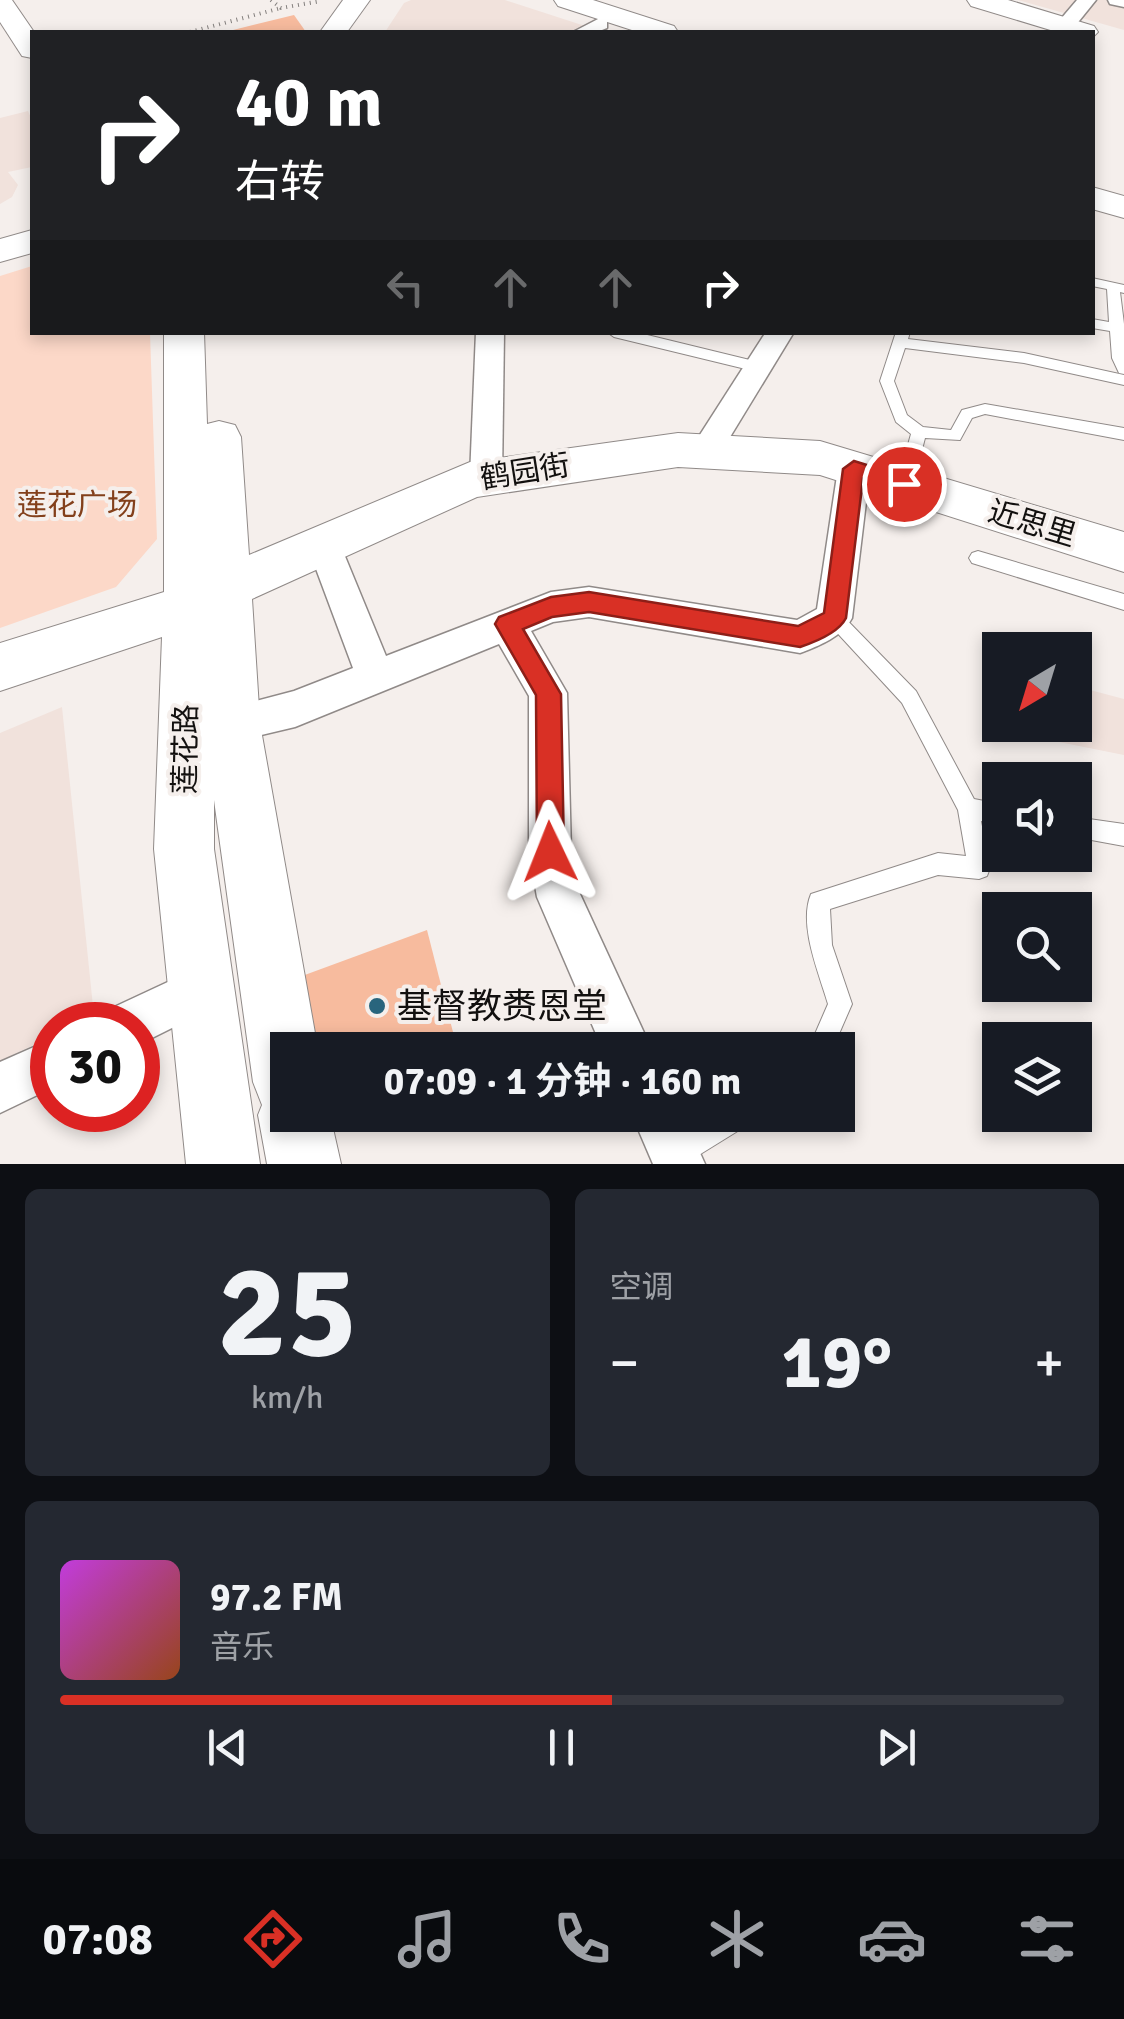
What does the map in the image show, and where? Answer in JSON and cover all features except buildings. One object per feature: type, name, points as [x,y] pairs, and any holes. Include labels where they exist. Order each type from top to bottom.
[{"type":"main road","points":[[334,30],[356,0]]},
{"type":"main road","points":[[362,30],[382,0]]},
{"type":"main road","points":[[980,0],[1068,30]]},
{"type":"main road","points":[[0,1],[18,41]]},
{"type":"main road","points":[[557,3],[602,30]]},
{"type":"main road","points":[[557,3],[657,30]]},
{"type":"main road","points":[[1095,178],[1124,188]]},
{"type":"main road","points":[[1095,197],[1124,208]]},
{"type":"main road","points":[[0,250],[30,241]]},
{"type":"main road","points":[[0,265],[30,256]]},
{"type":"main road","name":"莲花路","points":[[184,335],[208,597],[280,1032]]},
{"type":"main road","name":"莲花路","points":[[214,335],[208,597],[184,848],[223,1164]]},
{"type":"main road","name":"鹤园街","points":[[0,667],[208,597],[323,542],[470,480],[678,450],[705,452]]},
{"type":"main road","name":"近思里","points":[[705,452],[820,458],[1124,552]]},
{"type":"main road","points":[[297,1132],[304,1164]]},
{"type":"street","points":[[1087,0],[1089,30]]},
{"type":"street","points":[[486,477],[490,335]]},
{"type":"street","points":[[705,452],[778,335]]},
{"type":"street","points":[[232,724],[296,708],[551,607],[589,602],[800,637],[834,618],[854,469]]},
{"type":"street","points":[[323,542],[376,676]]},
{"type":"street","points":[[507,624],[548,694],[550,852],[559,897],[620,1032]]},
{"type":"street","points":[[160,1010],[200,990]]},
{"type":"street","points":[[0,1088],[30,1074]]},
{"type":"lane","points":[[1119,288],[1119,358],[1124,370]]},
{"type":"lane","points":[[1095,324],[1120,328]]},
{"type":"lane","points":[[627,335],[758,367]]},
{"type":"lane","points":[[1124,380],[1024,358],[902,338],[887,382],[901,418],[919,432],[954,436],[967,414],[985,409],[1124,434]]},
{"type":"lane","points":[[904,484],[919,432]]},
{"type":"lane","points":[[978,558],[1124,602]]},
{"type":"lane","points":[[828,1032],[840,1004],[821,945],[819,902],[938,864],[979,868],[968,808],[909,697],[834,618]]},
{"type":"lane","points":[[968,808],[982,811]]},
{"type":"lane","points":[[1092,829],[1124,835]]},
{"type":"lane","points":[[671,1145],[701,1132]]},
{"type":"path","points":[[271,0],[281,8]]},
{"type":"path","points":[[198,30],[281,8],[330,0]]},
{"type":"shaded area","points":[[505,0],[585,26],[576,30],[386,30],[404,3]]},
{"type":"shaded area","points":[[1018,0],[1124,0],[1124,30]]},
{"type":"shaded area","points":[[28,111],[30,116],[30,167],[8,172],[18,185],[12,197],[0,204],[0,118]]},
{"type":"shaded area","points":[[1092,691],[1124,699],[1124,755],[1059,742],[1092,742]]},
{"type":"shaded area","points":[[62,707],[93,1002],[30,1002],[30,1047],[0,1061],[0,733]]},
{"type":"green space","name":"莲花广场","points":[[30,267],[30,335],[150,335],[157,539],[116,587],[0,628],[0,276]]},
{"type":"place","name":"基督教赉恩堂","points":[[377,1006]]},
{"type":"route","points":[[550,852],[548,694],[507,624],[551,607],[589,602],[800,637],[834,618],[854,469],[904,484]]}]
